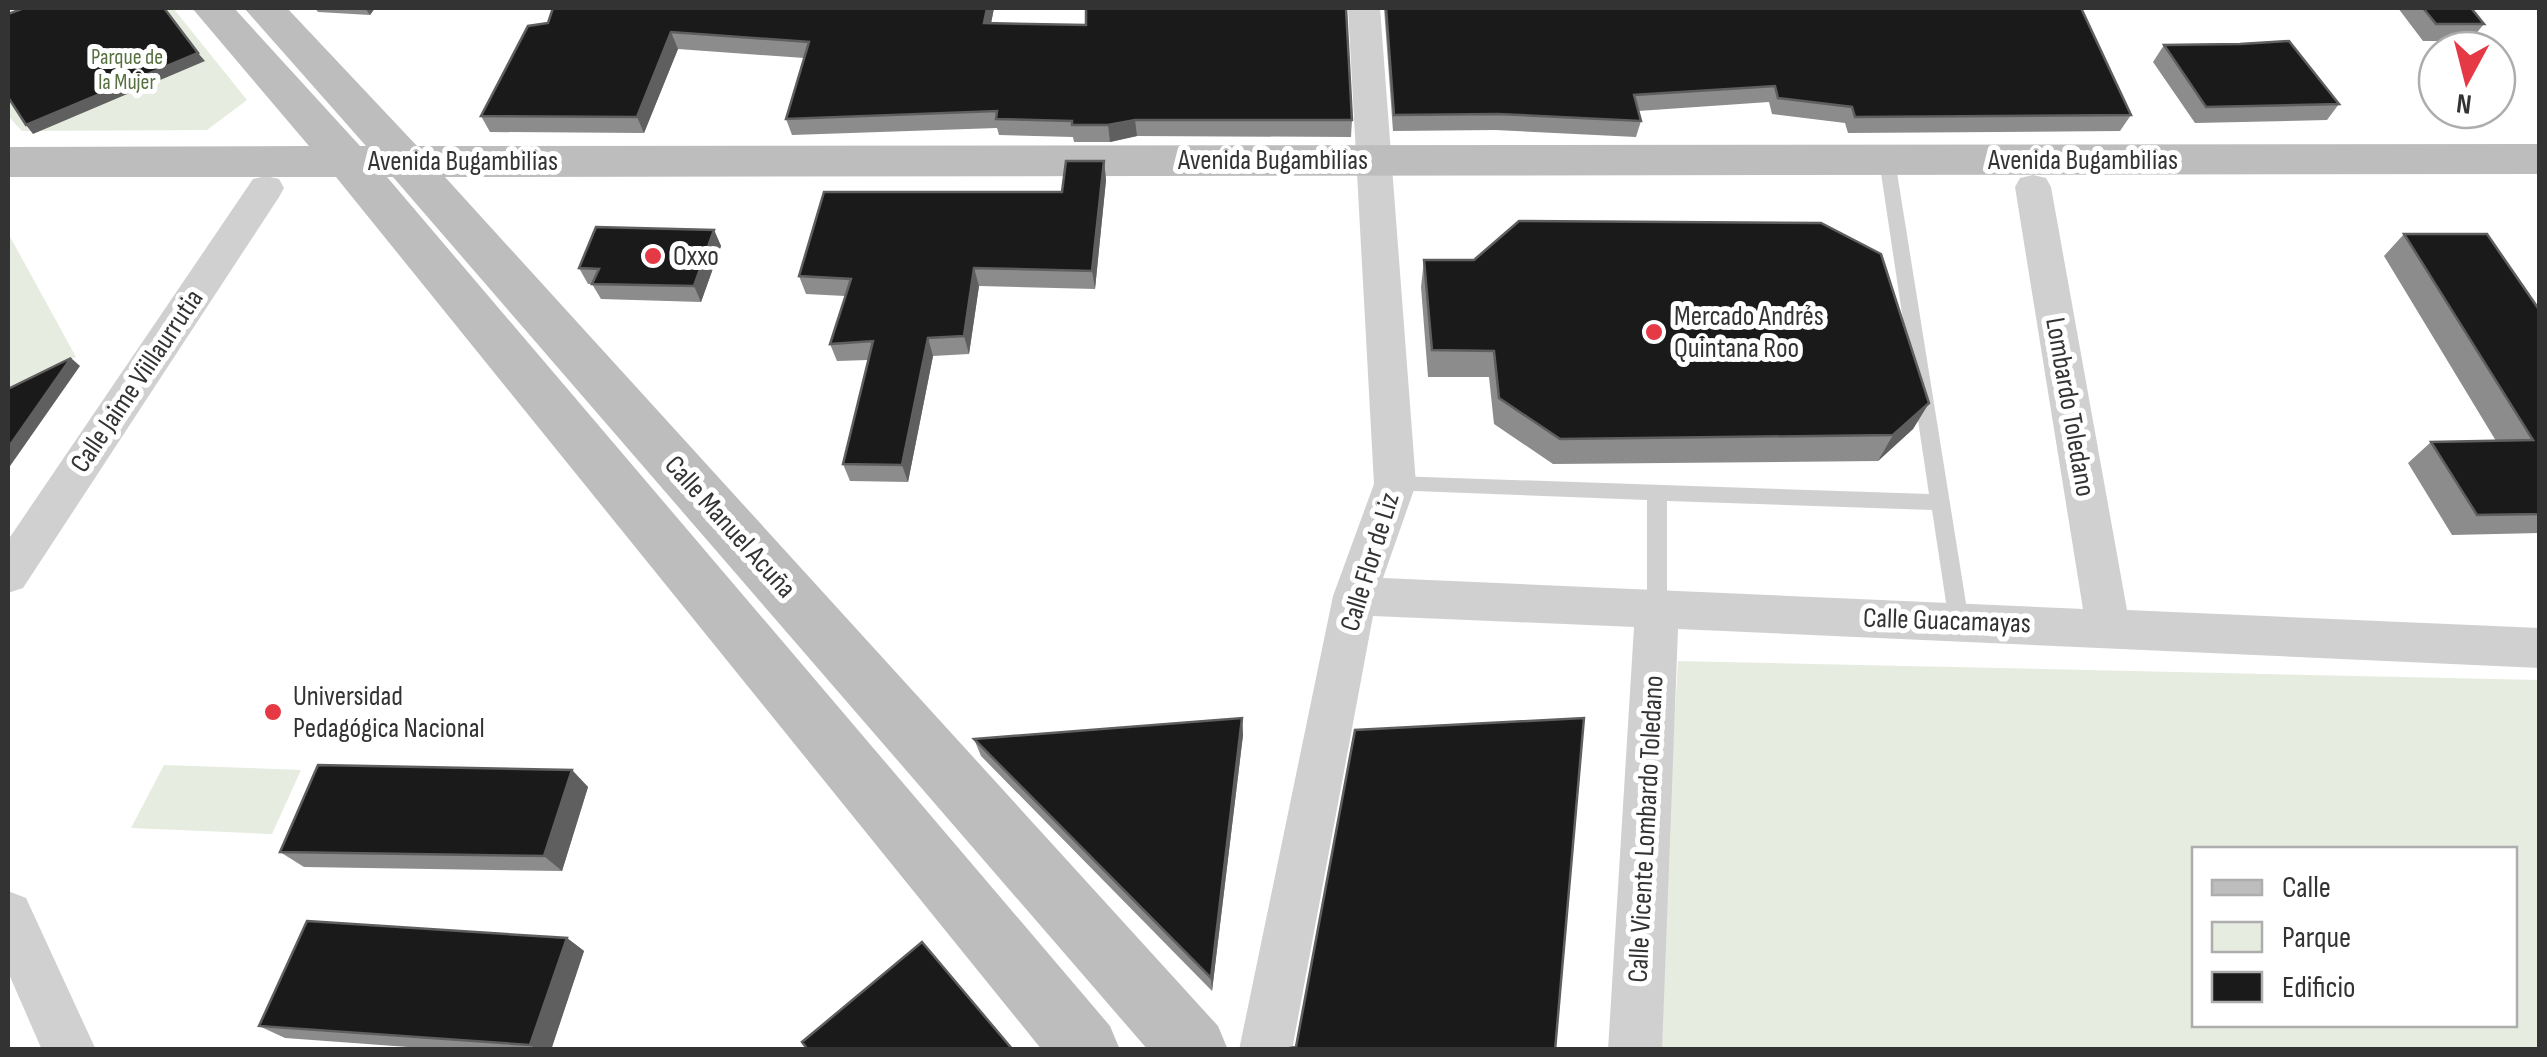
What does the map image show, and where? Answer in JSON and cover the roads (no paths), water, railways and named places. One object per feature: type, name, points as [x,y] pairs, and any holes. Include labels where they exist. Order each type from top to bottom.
[{"type":"main road","name":"Calle Manuel Acuña","points":[[212,8],[388,174],[1194,1050]]},
{"type":"main road","name":"Calle Manuel Acuña","points":[[264,8],[388,174],[1086,1050]]},
{"type":"main road","name":"Avenida Bugambilias","points":[[8,162],[388,174],[1375,174],[1889,173],[2540,159]]},
{"type":"main road","name":"Avenida Bugambilias","points":[[1889,173],[2033,187],[2540,186]]},
{"type":"main road","name":"Avenida Bugambilias","points":[[8,189],[266,188],[388,174]]},
{"type":"street","name":"Calle Flor de Liz","points":[[1265,1050],[1355,596],[1395,484],[1364,8]]},
{"type":"street","name":"Lombardo Toledano","points":[[2033,187],[2108,628]]},
{"type":"street","name":"Calle Jaime Viillaurrutia","points":[[8,575],[266,188]]},
{"type":"street","name":"Calle Guacamayas","points":[[1355,596],[2540,648]]},
{"type":"street","name":"Calle Vicente Lombardo Toledano","points":[[1636,1050],[1657,608]]},
{"type":"street","points":[[8,916],[70,1050]]},
{"type":"lane","points":[[1889,173],[1959,622]]},
{"type":"lane","points":[[1395,484],[1941,502]]},
{"type":"lane","points":[[1657,493],[1657,608]]},
{"type":"place","name":"Oxxo","points":[[653,256]]},
{"type":"place","name":"Mercado Andrés Quintana Roo","points":[[1654,332]]},
{"type":"place","name":"Universidad Pedagógica Nacional","points":[[273,712]]},
{"type":"park label","name":"Parque de la Mujer","points":[[127,70]]}]
